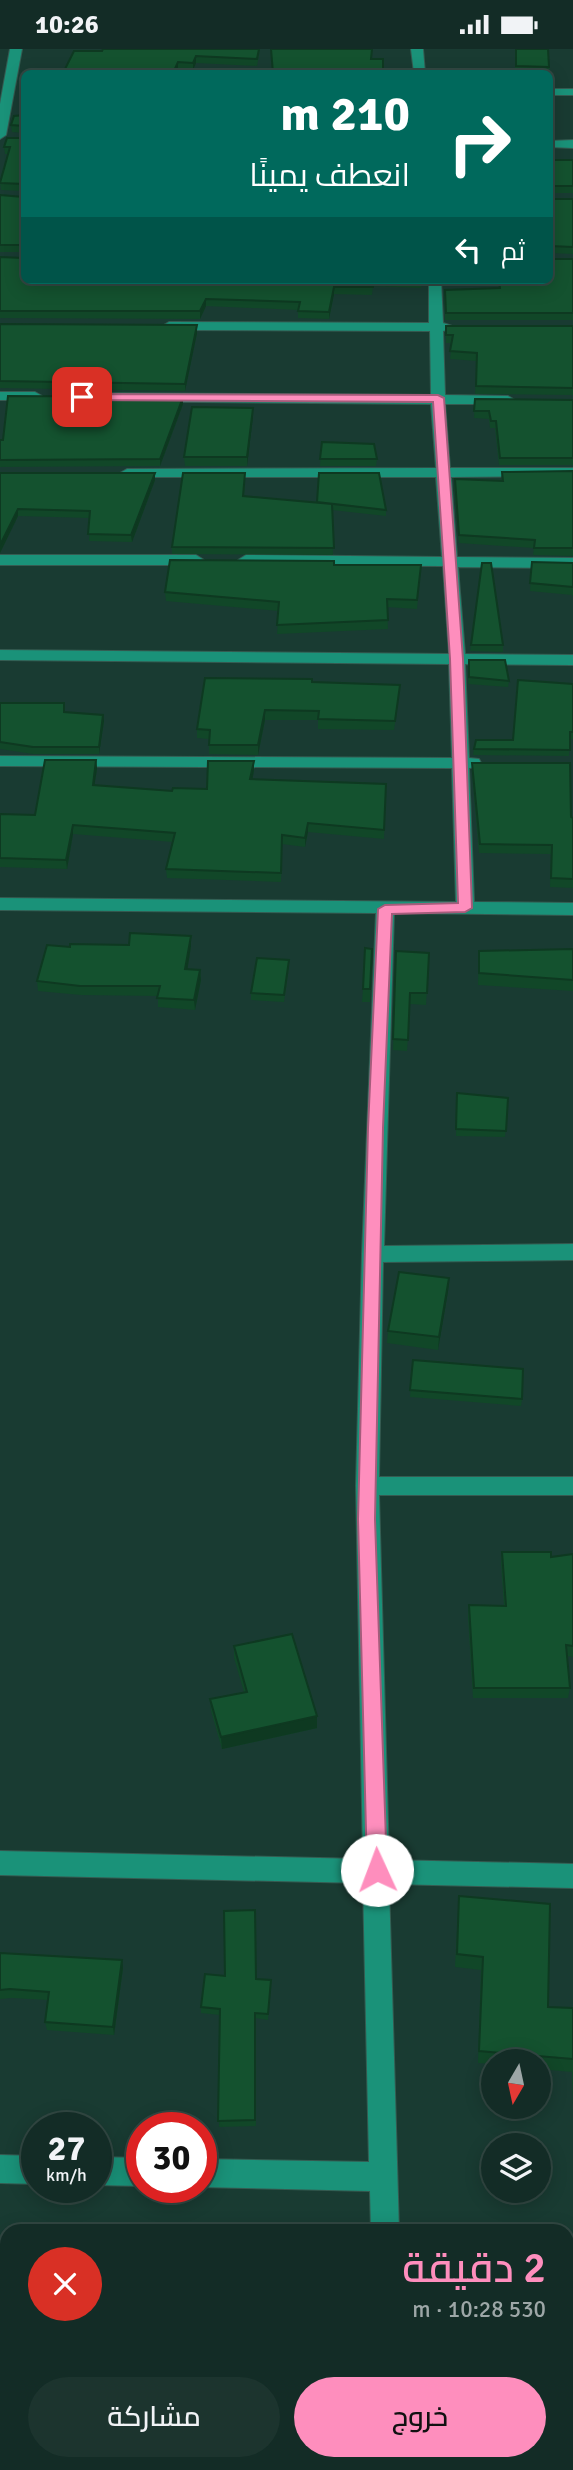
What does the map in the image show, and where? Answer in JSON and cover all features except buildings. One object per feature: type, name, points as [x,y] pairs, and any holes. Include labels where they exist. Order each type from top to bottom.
[{"type":"street","points":[[4,137],[16,49]]},
{"type":"street","points":[[417,49],[420,70]]},
{"type":"street","points":[[10,86],[21,86]]},
{"type":"street","points":[[553,92],[573,92]]},
{"type":"street","points":[[553,144],[573,144]]},
{"type":"street","points":[[435,284],[438,398],[457,659],[465,908]]},
{"type":"street","points":[[150,326],[463,327]]},
{"type":"street","points":[[0,396],[519,400]]},
{"type":"street","points":[[111,473],[573,473]]},
{"type":"street","points":[[0,560],[573,563]]},
{"type":"street","points":[[0,655],[573,660]]},
{"type":"street","points":[[0,761],[485,763]]},
{"type":"street","points":[[0,904],[573,909]]},
{"type":"street","points":[[385,909],[372,1254],[367,1486],[385,2224]]},
{"type":"street","points":[[372,1254],[573,1252]]},
{"type":"street","points":[[367,1486],[573,1486]]},
{"type":"street","points":[[0,1863],[573,1876]]},
{"type":"street","points":[[0,2169],[21,2170]]},
{"type":"street","points":[[217,2173],[384,2177]]},
{"type":"route","points":[[82,397],[438,398],[457,659],[465,908],[385,909],[376,1128],[367,1519],[377,1870]]}]
